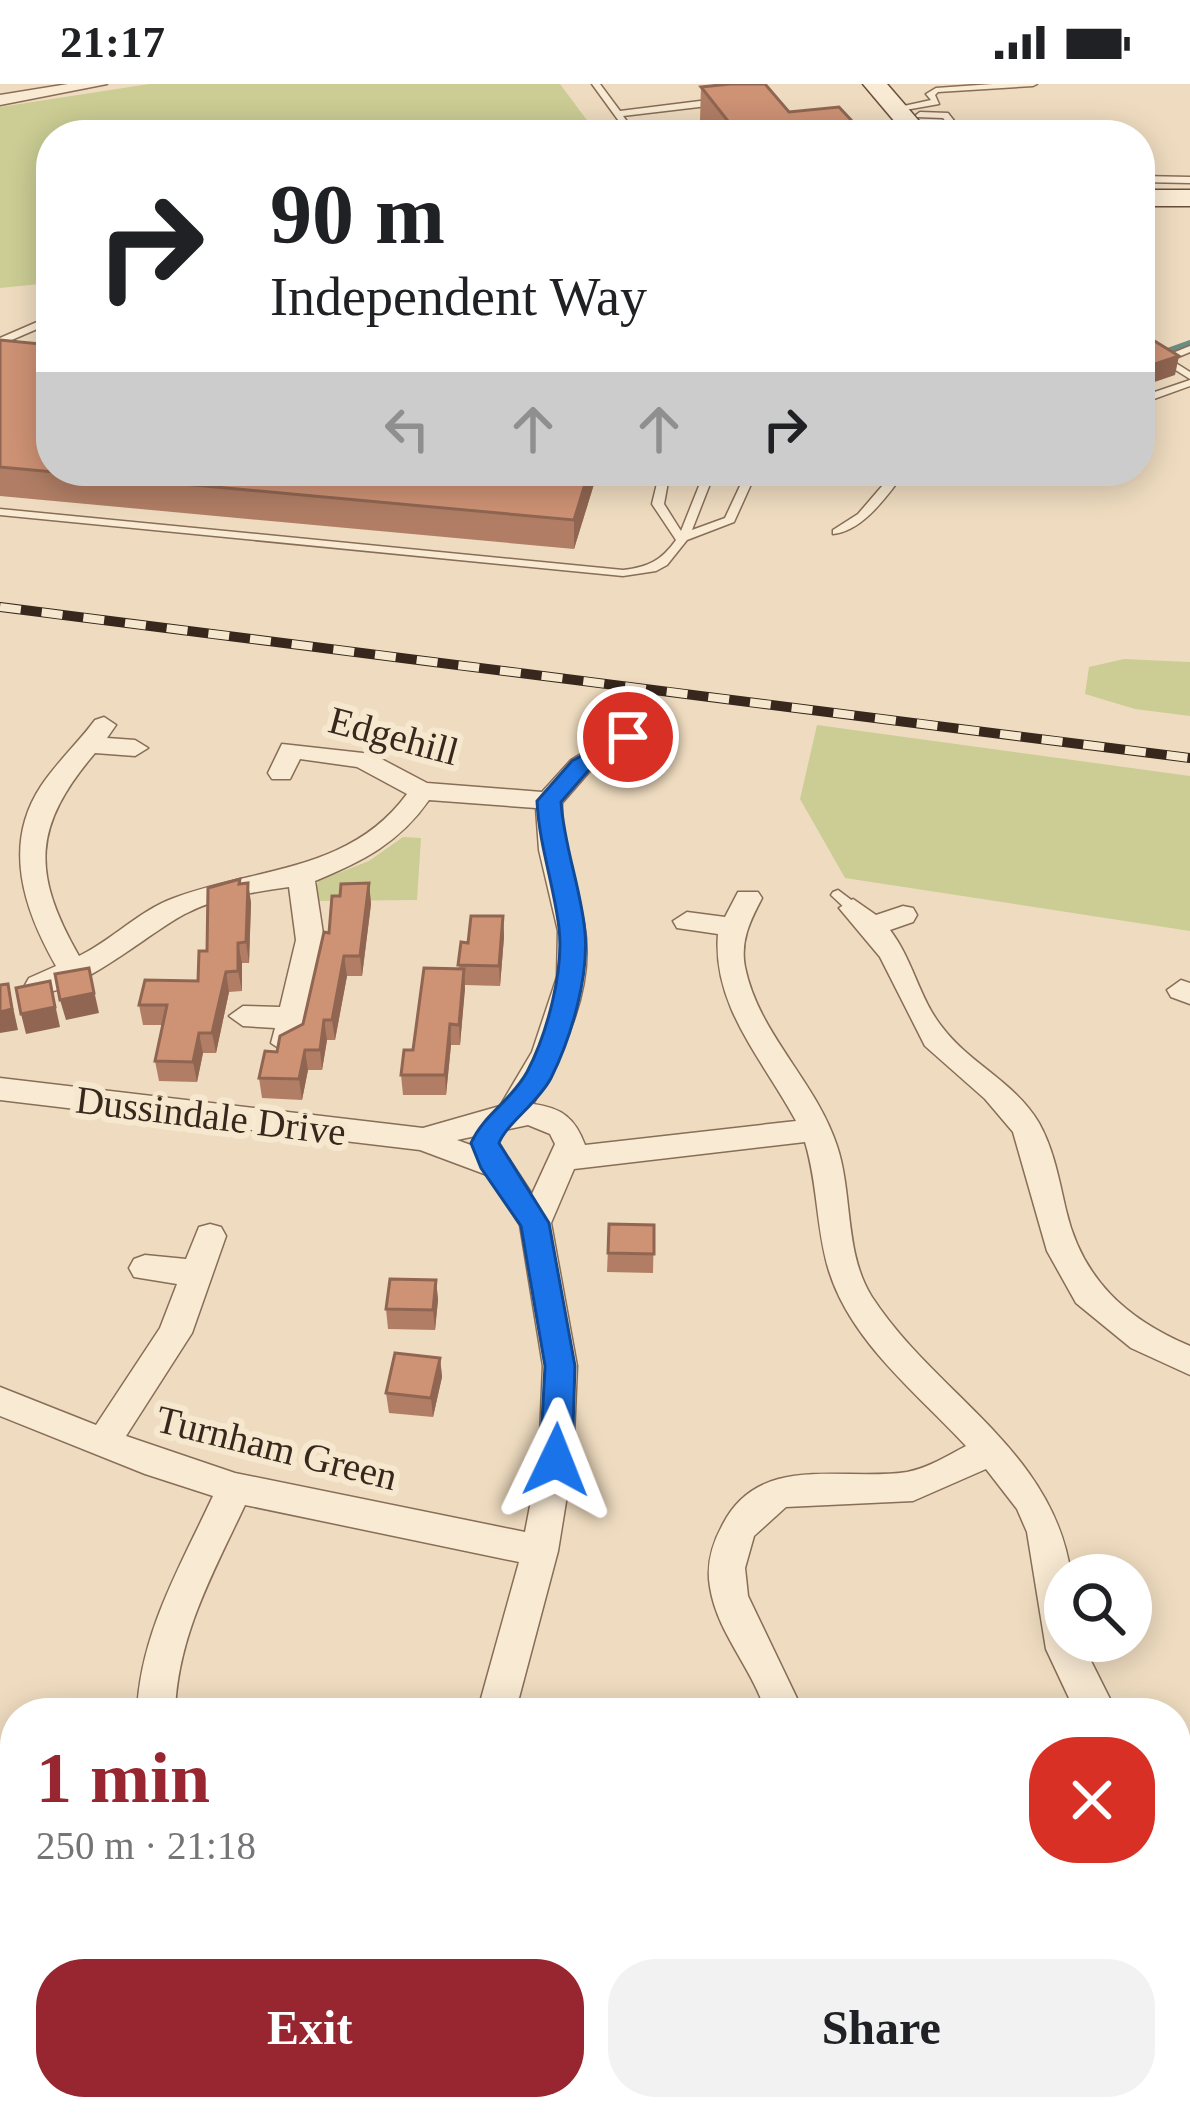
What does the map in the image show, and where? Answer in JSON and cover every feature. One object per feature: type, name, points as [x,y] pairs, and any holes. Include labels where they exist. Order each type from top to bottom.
[{"type":"street","points":[[0,100],[99,84]]},
{"type":"street","points":[[875,84],[904,120]]},
{"type":"street","points":[[500,1698],[541,1551],[556,1460],[560,1366],[535,1223],[485,1143],[538,1078],[553,1042],[574,940],[551,844],[549,801],[580,766],[635,734]]},
{"type":"street","points":[[73,970],[45,917],[35,886],[33,833],[50,791],[98,735],[135,748]]},
{"type":"street","name":"Edgehill","points":[[290,750],[363,760],[422,791],[549,801]]},
{"type":"street","points":[[39,986],[178,907],[247,884],[301,878],[380,841],[422,791]]},
{"type":"street","points":[[243,1016],[287,1030],[310,940],[301,878]]},
{"type":"street","points":[[748,898],[733,927],[735,987],[747,1016],[815,1130],[838,1240],[857,1300],[1029,1499],[1053,1557],[1063,1642],[1088,1698]]},
{"type":"street","points":[[903,915],[854,910],[897,962],[918,1017],[937,1041],[1001,1093],[1024,1123],[1037,1148],[1064,1257],[1081,1290],[1109,1319],[1142,1342],[1190,1361]]},
{"type":"street","points":[[687,921],[733,927]]},
{"type":"street","points":[[535,1223],[570,1144],[538,1078]]},
{"type":"street","name":"Dussindale Drive","points":[[0,1089],[423,1139],[529,1175],[562,1161],[815,1130]]},
{"type":"street","name":"Dussindale Drive","points":[[423,1139],[531,1112],[659,1148]]},
{"type":"street","points":[[104,1442],[175,1333],[210,1236]]},
{"type":"street","points":[[145,1268],[199,1273]]},
{"type":"street","name":"Turnham Green","points":[[0,1401],[235,1488],[541,1551]]},
{"type":"street","points":[[779,1698],[769,1669],[730,1599],[727,1559],[746,1517],[784,1492],[834,1485],[911,1486],[989,1451]]},
{"type":"street","points":[[155,1698],[161,1654],[235,1488]]},
{"type":"lane","points":[[596,84],[622,120]]},
{"type":"lane","points":[[907,120],[936,102],[931,94],[936,90],[1033,84]]},
{"type":"lane","points":[[617,114],[726,100]]},
{"type":"lane","points":[[912,120],[945,115],[949,120]]},
{"type":"lane","points":[[1155,179],[1190,180]]},
{"type":"lane","points":[[0,342],[36,326]]},
{"type":"lane","points":[[1155,395],[1190,380],[1163,359],[1190,350]]},
{"type":"lane","points":[[662,486],[658,504],[681,539]]},
{"type":"lane","points":[[0,512],[623,573],[654,568],[681,539],[706,486]]},
{"type":"lane","points":[[681,539],[730,520],[745,486]]},
{"type":"lane","points":[[837,532],[862,516],[888,486]]},
{"type":"green space","points":[[149,84],[560,84],[587,120],[36,120],[36,284],[0,288],[0,107]]},
{"type":"green space","points":[[1124,659],[1190,662],[1190,716],[1135,709],[1085,694],[1089,667]]},
{"type":"green space","points":[[817,725],[1190,776],[1190,931],[845,878],[800,799]]},
{"type":"green space","points":[[403,837],[421,838],[417,900],[314,901],[318,881],[369,861]]},
{"type":"building","points":[[765,84],[789,112],[839,107],[851,120],[727,120],[701,87]]},
{"type":"building","points":[[0,340],[36,344],[36,470],[0,467]]},
{"type":"building","points":[[1155,341],[1179,356],[1155,364]]},
{"type":"building","points":[[206,486],[584,486],[574,520]]},
{"type":"building","points":[[240,879],[239,884],[248,883],[246,942],[238,943],[238,971],[226,972],[212,1033],[199,1033],[193,1062],[155,1061],[167,1005],[139,1005],[145,980],[198,981],[199,951],[207,951],[208,888]]},
{"type":"building","points":[[369,883],[360,956],[344,956],[332,1020],[324,1020],[320,1050],[305,1050],[299,1079],[259,1078],[265,1051],[277,1052],[280,1036],[303,1024],[324,932],[329,933],[332,896],[340,896],[341,884]]},
{"type":"building","points":[[471,916],[503,916],[499,966],[458,965],[461,942],[468,943]]},
{"type":"building","points":[[89,968],[94,993],[60,1000],[55,974]]},
{"type":"building","points":[[424,968],[464,969],[459,1025],[450,1024],[445,1075],[401,1075],[404,1050],[413,1050]]},
{"type":"building","points":[[50,981],[55,1007],[21,1014],[16,988]]},
{"type":"building","points":[[8,984],[12,1009],[0,1012],[0,985]]},
{"type":"building","points":[[609,1224],[654,1225],[654,1254],[608,1253]]},
{"type":"building","points":[[390,1279],[436,1280],[433,1310],[386,1309]]},
{"type":"building","points":[[395,1353],[440,1358],[431,1398],[386,1393]]},
{"type":"waterway","points":[[1159,354],[1190,343]]},
{"type":"railway","points":[[0,607],[1190,758]]},
{"type":"route","points":[[556,1460],[560,1366],[535,1223],[491,1161],[485,1143],[493,1126],[510,1115],[538,1078],[553,1042],[572,958],[574,940],[551,844],[549,801],[580,766],[628,737]]}]
